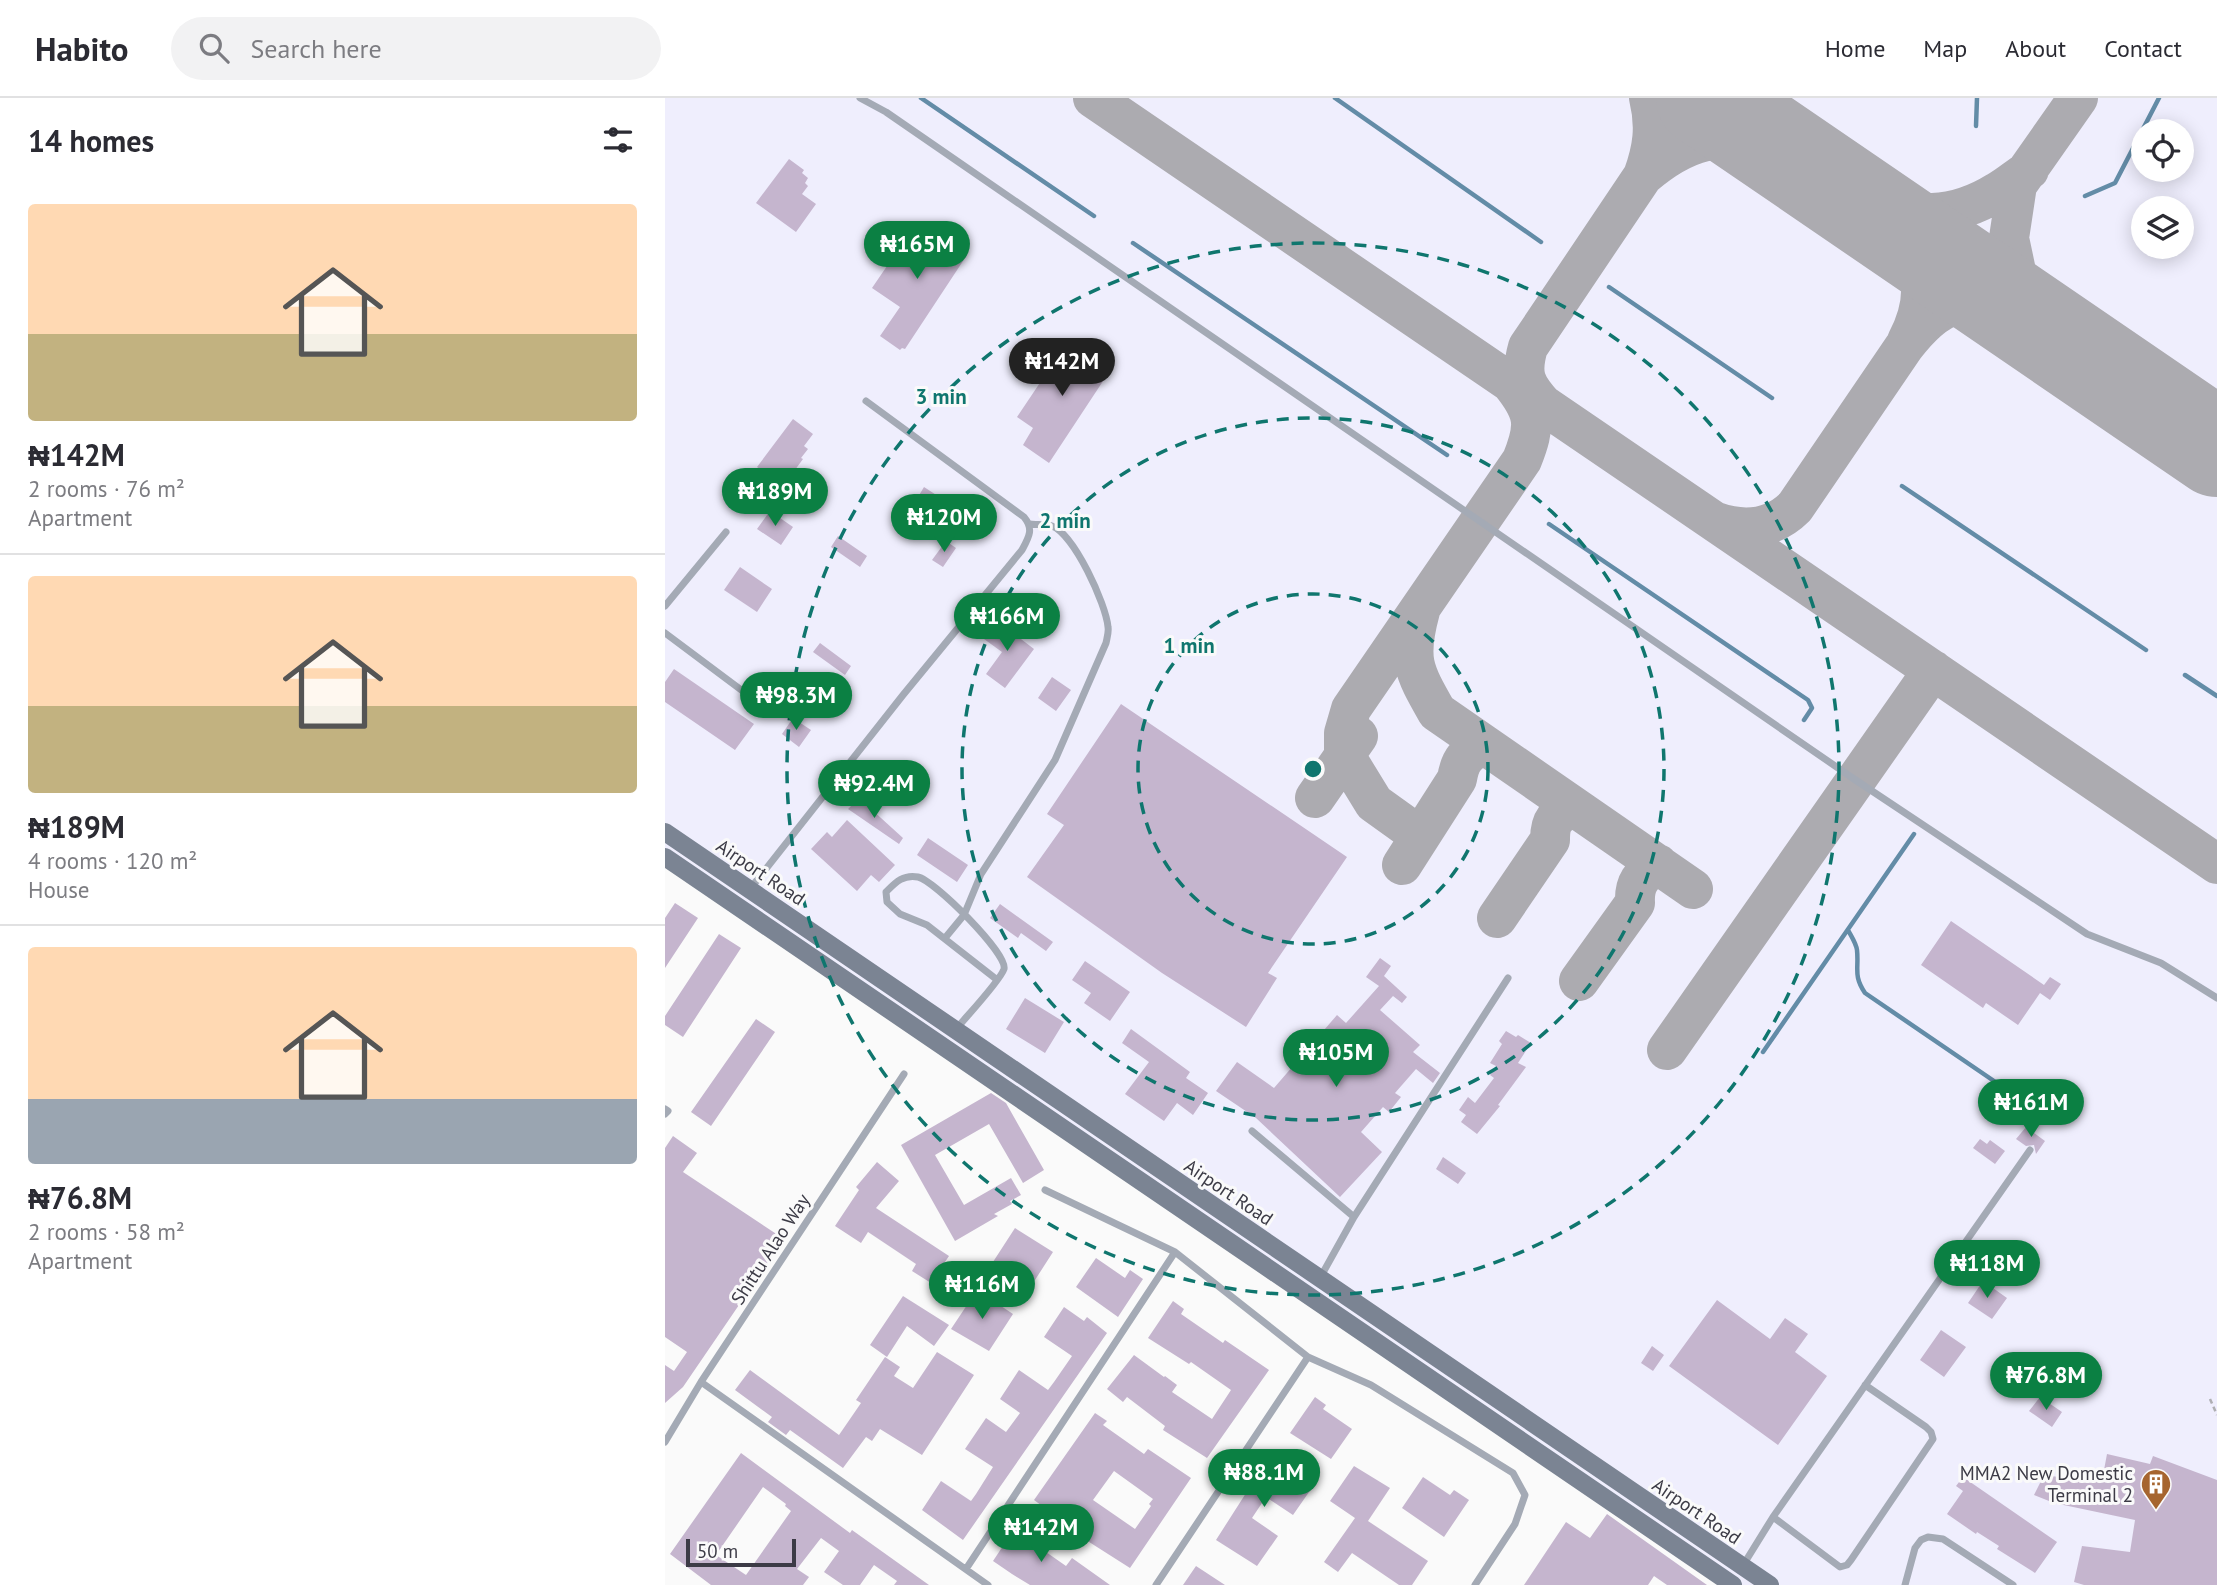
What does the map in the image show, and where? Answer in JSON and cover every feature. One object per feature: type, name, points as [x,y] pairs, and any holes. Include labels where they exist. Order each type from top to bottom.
[{"type":"main road","name":"Airport Road","points":[[665,832],[1770,1585]]},
{"type":"main road","points":[[665,857],[1733,1585]]},
{"type":"lane","points":[[860,98],[898,120],[1854,779],[2087,934],[2161,963],[2217,998]]},
{"type":"lane","points":[[750,890],[903,695],[1022,550],[1030,535],[1030,524],[1024,517],[866,401]]},
{"type":"lane","points":[[944,939],[964,915],[981,874],[1055,760],[1106,643],[1109,628],[1097,593],[1078,553],[1053,526],[1030,524]]},
{"type":"lane","points":[[665,606],[726,532]]},
{"type":"lane","points":[[665,633],[752,698]]},
{"type":"lane","points":[[955,1030],[996,979],[1004,969],[1003,961],[943,893],[917,876],[901,878],[886,892],[887,902],[900,914],[927,925],[996,979]]},
{"type":"lane","points":[[1319,1279],[1354,1217],[1508,978]]},
{"type":"lane","name":"Shittu Alao Way","points":[[665,1442],[701,1382],[904,1074]]},
{"type":"lane","points":[[1252,1131],[1354,1217]]},
{"type":"lane","points":[[1742,1567],[1773,1517],[2029,1150]]},
{"type":"lane","points":[[1045,1190],[1175,1252],[1308,1357],[1371,1385],[1513,1473],[1525,1495],[1515,1524],[1475,1585]]},
{"type":"lane","points":[[966,1569],[1175,1252]]},
{"type":"lane","points":[[1156,1585],[1308,1357]]},
{"type":"lane","points":[[701,1382],[988,1585]]},
{"type":"lane","points":[[1773,1517],[1840,1567],[1851,1560],[1933,1439],[1926,1426],[1865,1385]]},
{"type":"lane","points":[[1905,1585],[1915,1548],[1928,1536],[1943,1539],[2013,1585]]},
{"type":"path","points":[[2210,1399],[2217,1415]]},
{"type":"shaded area","points":[[665,98],[2217,98],[2217,1585],[1718,1585],[665,862]]},
{"type":"building","points":[[789,159],[804,170],[802,173],[808,178],[805,183],[808,186],[802,194],[816,204],[796,232],[756,203]]},
{"type":"building","points":[[917,222],[967,255],[905,349],[900,350],[880,336],[900,307],[872,288]]},
{"type":"building","points":[[1070,338],[1113,366],[1049,463],[1023,445],[1033,428],[1017,417]]},
{"type":"building","points":[[793,419],[813,434],[804,446],[808,449],[801,458],[803,459],[792,474],[787,469],[777,482],[757,467]]},
{"type":"building","points":[[924,487],[944,500],[935,514],[915,502]]},
{"type":"building","points":[[770,511],[793,527],[781,545],[757,529]]},
{"type":"building","points":[[838,536],[867,556],[860,567],[831,547]]},
{"type":"building","points":[[946,541],[956,548],[943,567],[932,560]]},
{"type":"building","points":[[740,567],[772,589],[757,612],[724,590]]},
{"type":"building","points":[[1001,617],[1012,625],[1009,630],[1034,649],[1005,688],[986,674],[1002,652],[984,639]]},
{"type":"building","points":[[820,643],[851,666],[845,675],[813,652]]},
{"type":"building","points":[[674,669],[754,724],[735,750],[665,702],[665,682]]},
{"type":"building","points":[[1052,677],[1071,690],[1056,711],[1038,698]]},
{"type":"building","points":[[1121,704],[1347,857],[1268,973],[1277,978],[1246,1027],[1162,973],[1027,877],[1064,825],[1047,814]]},
{"type":"building","points":[[793,718],[811,730],[799,747],[782,734]]},
{"type":"building","points":[[921,773],[928,784],[909,795],[903,785]]},
{"type":"building","points":[[859,798],[903,838],[899,844],[848,809]]},
{"type":"building","points":[[847,820],[895,865],[879,882],[871,875],[857,891],[811,849],[827,832],[832,837]]},
{"type":"building","points":[[928,838],[968,865],[957,882],[917,855]]},
{"type":"building","points":[[675,903],[698,918],[665,968],[665,918]]},
{"type":"building","points":[[1000,904],[1053,942],[1046,951],[1021,933],[1018,938],[990,918]]},
{"type":"building","points":[[1951,921],[2044,985],[2050,977],[2061,984],[2050,1000],[2040,993],[2018,1025],[1986,1003],[1983,1008],[1921,965]]},
{"type":"building","points":[[719,934],[741,948],[683,1037],[665,1025],[665,1016]]},
{"type":"building","points":[[1380,958],[1391,966],[1384,976],[1407,997],[1402,1003],[1393,996],[1380,1010],[1420,1045],[1413,1052],[1440,1073],[1433,1083],[1416,1069],[1395,1093],[1401,1097],[1389,1112],[1383,1107],[1361,1132],[1382,1152],[1340,1197],[1256,1118],[1216,1091],[1237,1062],[1274,1088],[1337,1015],[1346,1023],[1379,986],[1366,977]]},
{"type":"building","points":[[1085,961],[1130,992],[1110,1021],[1084,1003],[1091,993],[1072,980]]},
{"type":"building","points":[[1025,998],[1064,1022],[1045,1053],[1006,1029]]},
{"type":"building","points":[[756,1019],[775,1032],[711,1126],[691,1112]]},
{"type":"building","points":[[1131,1029],[1190,1072],[1186,1078],[1208,1093],[1193,1115],[1177,1103],[1164,1121],[1125,1094],[1149,1062],[1122,1043]]},
{"type":"building","points":[[1506,1031],[1531,1043],[1518,1063],[1526,1067],[1477,1134],[1461,1122],[1466,1115],[1459,1110],[1468,1097],[1475,1103],[1494,1078],[1490,1075],[1496,1066],[1490,1063],[1502,1044],[1499,1041]]},
{"type":"building","points":[[991,1093],[1006,1103],[1044,1170],[1023,1183],[989,1124],[935,1155],[964,1205],[1011,1178],[1021,1195],[1010,1201],[1012,1204],[994,1214],[998,1216],[955,1241],[901,1145]]},
{"type":"building","points":[[2026,1127],[2045,1141],[2036,1154],[2034,1145],[2026,1146],[2016,1139]]},
{"type":"building","points":[[673,1136],[697,1153],[683,1172],[784,1239],[683,1387],[665,1403],[665,1365],[674,1371],[687,1352],[665,1337],[665,1148]]},
{"type":"building","points":[[1980,1139],[1987,1144],[1990,1140],[2005,1151],[1995,1164],[1973,1148]]},
{"type":"building","points":[[1443,1157],[1466,1173],[1458,1184],[1436,1169]]},
{"type":"building","points":[[877,1162],[899,1181],[876,1208],[949,1256],[931,1283],[912,1271],[916,1264],[868,1232],[861,1243],[835,1226],[859,1190],[856,1187]]},
{"type":"building","points":[[1015,1228],[1053,1252],[1035,1280],[1016,1267],[1010,1278],[991,1265]]},
{"type":"building","points":[[1096,1258],[1125,1278],[1130,1270],[1143,1279],[1118,1317],[1076,1287]]},
{"type":"building","points":[[1983,1281],[2007,1298],[1992,1319],[1968,1303]]},
{"type":"building","points":[[977,1290],[1013,1314],[989,1351],[951,1329]]},
{"type":"building","points":[[903,1296],[949,1325],[934,1346],[907,1326],[887,1357],[870,1345]]},
{"type":"building","points":[[1717,1300],[1770,1339],[1785,1318],[1808,1334],[1795,1352],[1827,1376],[1778,1445],[1669,1366]]},
{"type":"building","points":[[1173,1301],[1184,1309],[1181,1314],[1269,1370],[1207,1458],[1163,1430],[1165,1426],[1127,1397],[1123,1402],[1107,1389],[1134,1355],[1177,1385],[1172,1392],[1212,1419],[1231,1390],[1191,1362],[1189,1364],[1148,1338]]},
{"type":"building","points":[[1064,1307],[1084,1321],[1087,1317],[1107,1333],[963,1540],[922,1510],[941,1481],[971,1501],[976,1494],[993,1467],[965,1449],[986,1418],[1006,1432],[1020,1413],[1000,1399],[1019,1370],[1048,1390],[1054,1382],[1072,1356],[1044,1337]]},
{"type":"building","points":[[1941,1330],[1966,1347],[1944,1377],[1920,1360]]},
{"type":"building","points":[[1652,1346],[1664,1355],[1653,1371],[1641,1363]]},
{"type":"building","points":[[937,1352],[974,1375],[922,1455],[880,1429],[872,1441],[866,1437],[843,1468],[790,1430],[786,1435],[768,1422],[772,1417],[735,1390],[750,1370],[839,1435],[861,1403],[856,1400],[885,1357],[900,1367],[894,1376],[913,1388]]},
{"type":"building","points":[[1315,1397],[1326,1405],[1323,1409],[1352,1429],[1331,1459],[1290,1433]]},
{"type":"building","points":[[2040,1397],[2062,1412],[2052,1427],[2029,1411]]},
{"type":"building","points":[[1095,1413],[1107,1421],[1103,1425],[1144,1454],[1148,1449],[1191,1478],[1130,1568],[1086,1540],[1092,1532],[1053,1506],[1049,1511],[1034,1500]],"holes":[[[1114,1471],[1153,1499],[1135,1529],[1093,1500]]]},
{"type":"building","points":[[741,1453],[850,1533],[852,1530],[929,1585],[894,1585],[897,1581],[874,1565],[860,1585],[843,1585],[824,1572],[839,1551],[821,1538],[797,1569],[809,1577],[803,1585],[711,1585],[670,1554]],"holes":[[[763,1487],[791,1511],[746,1575],[716,1555]]]},
{"type":"building","points":[[1271,1454],[1316,1482],[1293,1515],[1266,1497],[1252,1518],[1278,1536],[1257,1566],[1216,1540]]},
{"type":"building","name":"MMA2 New Domestic Terminal 2","points":[[2107,1454],[2150,1464],[2153,1456],[2217,1480],[2217,1585],[2084,1585],[2074,1582],[2082,1546],[2130,1552],[2135,1520],[2054,1503],[2034,1495],[2044,1475],[2066,1478],[2065,1468],[2104,1470]]},
{"type":"building","points":[[1354,1466],[1390,1488],[1368,1521],[1428,1561],[1412,1585],[1399,1585],[1352,1553],[1338,1572],[1324,1562],[1355,1518],[1330,1501]]},
{"type":"building","points":[[1423,1477],[1450,1495],[1454,1490],[1469,1500],[1444,1537],[1402,1508]]},
{"type":"building","points":[[1963,1477],[2057,1542],[2035,1573],[1997,1549],[1999,1546],[1947,1514],[1963,1491],[1956,1486]]},
{"type":"building","points":[[1607,1514],[1707,1585],[1667,1585],[1654,1576],[1648,1585],[1524,1585],[1566,1522],[1590,1538]]},
{"type":"building","points":[[1017,1525],[1029,1533],[1026,1538],[1066,1566],[1072,1558],[1110,1585],[1030,1585],[1012,1574],[993,1561]]},
{"type":"building","points":[[1196,1566],[1225,1585],[1183,1585]]},
{"type":"waterway","points":[[921,98],[1094,216]]},
{"type":"waterway","points":[[1335,98],[1541,242]]},
{"type":"waterway","points":[[1976,126],[1977,98]]},
{"type":"waterway","points":[[2085,196],[2115,183],[2159,98]]},
{"type":"waterway","points":[[1133,243],[1447,455]]},
{"type":"waterway","points":[[1609,287],[1772,398]]},
{"type":"waterway","points":[[1902,486],[2146,650]]},
{"type":"waterway","points":[[1549,524],[1808,700],[1812,708],[1804,720]]},
{"type":"waterway","points":[[2185,675],[2217,696]]},
{"type":"waterway","points":[[1763,1052],[1914,834]]},
{"type":"waterway","points":[[1848,930],[1856,947],[1858,976],[1865,993],[2013,1094]]},
{"type":"taxiway","points":[[1093,98],[2217,864]]},
{"type":"taxiway","points":[[1544,406],[1532,392],[1526,379],[1524,365],[1528,347],[1643,176],[1652,137],[1649,98]]},
{"type":"taxiway","points":[[1707,98],[1715,105]]},
{"type":"taxiway","points":[[2075,351],[2041,316],[2026,294],[2017,276],[2009,238],[2017,185],[2078,98]]},
{"type":"taxiway","points":[[1643,176],[1674,154],[1704,141],[1737,139],[1774,146]]},
{"type":"taxiway","points":[[1860,204],[1914,213],[1947,212],[1980,202],[2029,170]]},
{"type":"taxiway","points":[[1889,224],[1910,251],[1920,279],[1919,308],[1907,341]]},
{"type":"taxiway","points":[[1716,522],[1737,527],[1758,526],[1777,520],[1795,507],[1904,347],[1929,319],[1955,305],[1969,303],[1984,303],[2020,314]]},
{"type":"taxiway","points":[[1420,836],[1374,803],[1344,754],[1344,733],[1351,709],[1522,460],[1530,437],[1531,420],[1525,403],[1511,383]]},
{"type":"taxiway","points":[[1420,611],[1413,653],[1422,685],[1437,712],[1693,889]]},
{"type":"taxiway","points":[[1667,1050],[1933,670]]},
{"type":"taxiway","points":[[1315,798],[1358,736]]},
{"type":"taxiway","points":[[1402,865],[1457,779],[1465,758],[1484,745]]},
{"type":"taxiway","points":[[1497,918],[1550,840],[1555,819],[1573,806]]},
{"type":"taxiway","points":[[1579,981],[1635,903],[1640,880],[1658,864]]},
{"type":"runway","points":[[1705,98],[2217,448]]},
{"type":"place","name":"MMA2 New Domestic Terminal 2","points":[[2156,1511]]}]
